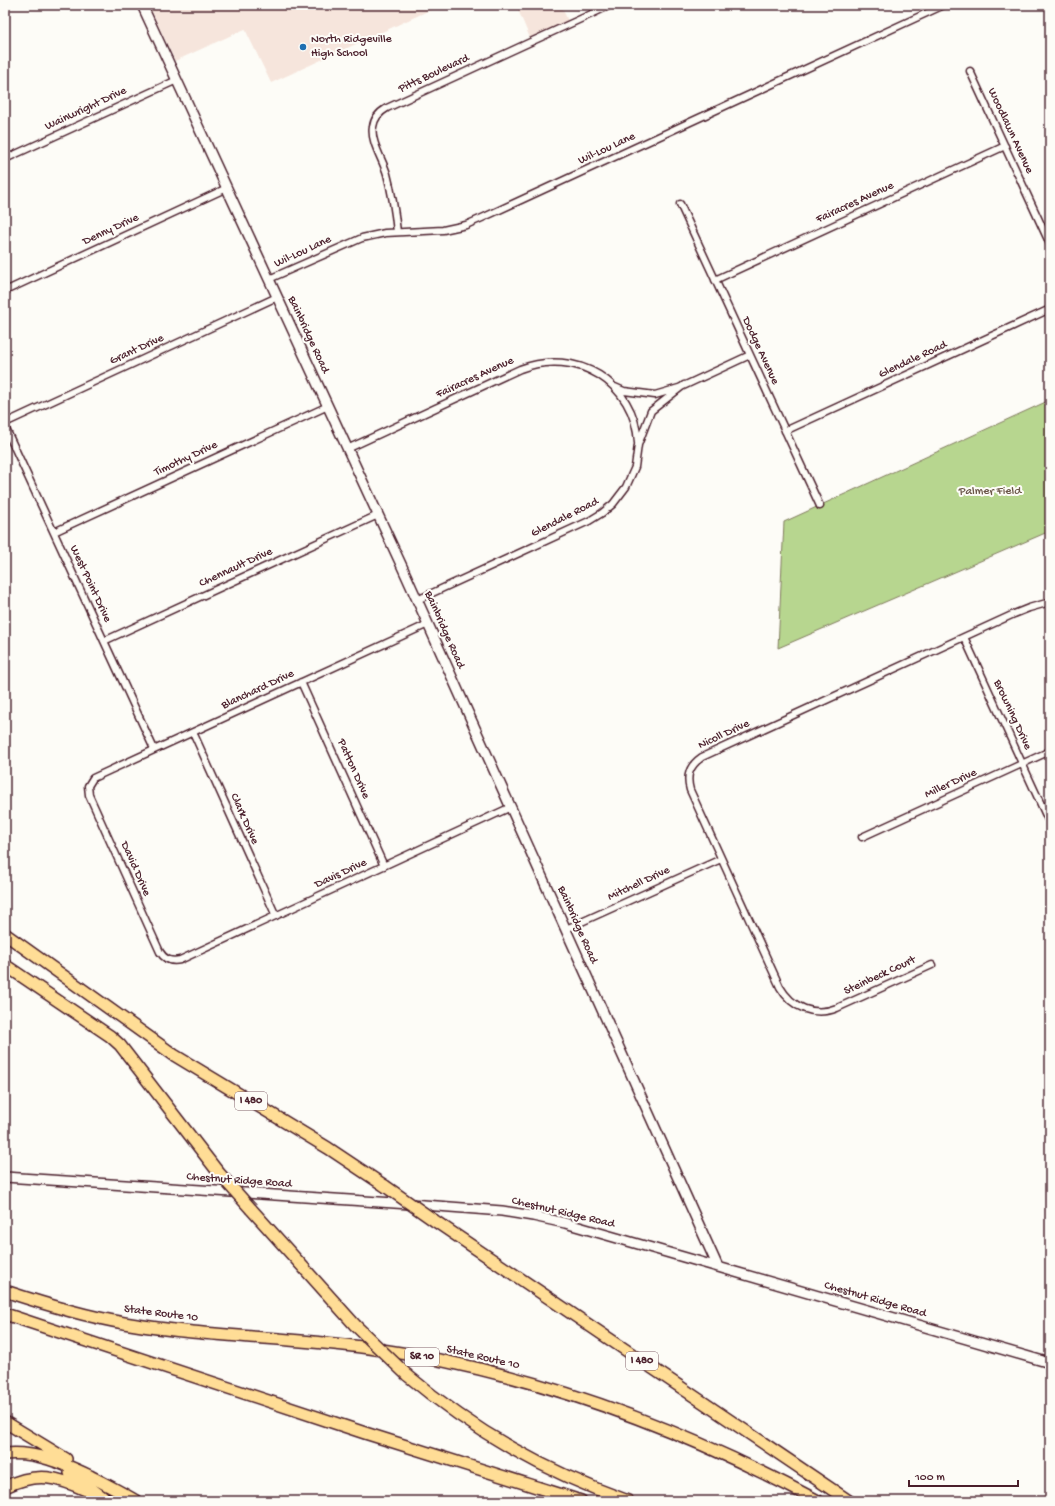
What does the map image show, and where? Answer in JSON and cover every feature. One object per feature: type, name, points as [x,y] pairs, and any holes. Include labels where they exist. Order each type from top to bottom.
[{"type":"highway","name":"I 480","points":[[5,934],[174,1055],[328,1148],[848,1501]]},
{"type":"highway","points":[[5,965],[120,1044],[218,1172],[355,1325],[407,1375],[457,1414],[509,1448],[559,1473],[628,1501]]},
{"type":"highway","name":"State Route 10","points":[[5,1291],[59,1308],[123,1322],[182,1331],[294,1339],[371,1348],[438,1360],[502,1375],[579,1397],[655,1424],[735,1459],[818,1501]]},
{"type":"highway","points":[[5,1314],[365,1433],[581,1501]]},
{"type":"highway","points":[[5,1422],[100,1482]]},
{"type":"highway","points":[[5,1454],[24,1454],[47,1458],[69,1466],[136,1501]]},
{"type":"highway","points":[[5,1460],[29,1460],[52,1464],[77,1477],[107,1500]]},
{"type":"highway","points":[[5,1486],[27,1478],[52,1477],[70,1483],[107,1500]]},
{"type":"street","name":"Bainbridge Road","points":[[142,5],[428,624],[718,1267]]},
{"type":"street","name":"Pitts Boulevard","points":[[397,232],[391,192],[386,172],[372,134],[378,115],[388,108],[611,5]]},
{"type":"street","name":"Wil-Lou Lane","points":[[269,279],[351,242],[373,235],[397,232],[443,230],[466,225],[944,5]]},
{"type":"street","name":"Woodlawn Avenue","points":[[970,71],[1050,244]]},
{"type":"street","name":"Wainwright Drive","points":[[5,159],[177,80]]},
{"type":"street","name":"Fairacres Avenue","points":[[715,280],[1005,146]]},
{"type":"street","name":"Denny Drive","points":[[5,291],[227,188]]},
{"type":"street","name":"Dodge Avenue","points":[[680,204],[820,506]]},
{"type":"street","name":"Grant Drive","points":[[5,422],[278,297]]},
{"type":"street","name":"Glendale Road","points":[[785,431],[1050,309]]},
{"type":"street","name":"Fairacres Avenue","points":[[347,449],[533,364],[555,362],[576,365],[596,373],[614,386],[624,391],[654,395],[684,385],[750,355]]},
{"type":"street","name":"Glendale Road","points":[[417,600],[602,513],[613,504],[630,481],[636,460],[638,445],[651,412],[684,385]]},
{"type":"street","name":"Fairacres Avenue","points":[[614,386],[630,410],[635,424],[638,445]]},
{"type":"street","name":"Timothy Drive","points":[[54,532],[328,406]]},
{"type":"street","name":"West Point Drive","points":[[5,427],[154,749]]},
{"type":"street","name":"Chennault Drive","points":[[104,641],[378,515]]},
{"type":"street","name":"Nicoll Drive","points":[[837,1008],[819,1012],[804,1009],[791,1002],[784,993],[690,790],[687,782],[689,771],[696,761],[1024,610],[1050,602]]},
{"type":"street","name":"Blanchard Drive","points":[[97,775],[428,624]]},
{"type":"street","name":"Browning Drive","points":[[964,637],[1050,824]]},
{"type":"street","name":"Patton Drive","points":[[301,682],[384,866]]},
{"type":"street","name":"Clark Drive","points":[[193,732],[276,916]]},
{"type":"street","name":"Miller Drive","points":[[862,837],[1050,751]]},
{"type":"street","name":"David Drive","points":[[97,775],[90,782],[88,791],[89,795],[162,955],[170,960],[180,960]]},
{"type":"street","name":"Davis Drive","points":[[180,960],[511,808]]},
{"type":"street","name":"Mitchell Drive","points":[[566,929],[721,858]]},
{"type":"street","name":"Steinbeck Court","points":[[837,1008],[932,964]]},
{"type":"street","name":"Chestnut Ridge Road","points":[[5,1177],[502,1211],[534,1216],[565,1223],[1050,1364]]},
{"type":"shaded area","name":"North Ridgeville High School","points":[[149,5],[441,5],[271,83],[245,29],[175,61]]},
{"type":"shaded area","points":[[516,5],[561,5],[568,21],[530,38]]},
{"type":"green space","name":"Palmer Field","points":[[1050,400],[1050,531],[778,648],[784,522]]},
{"type":"place","name":"North Ridgeville High School","points":[[303,47]]}]
